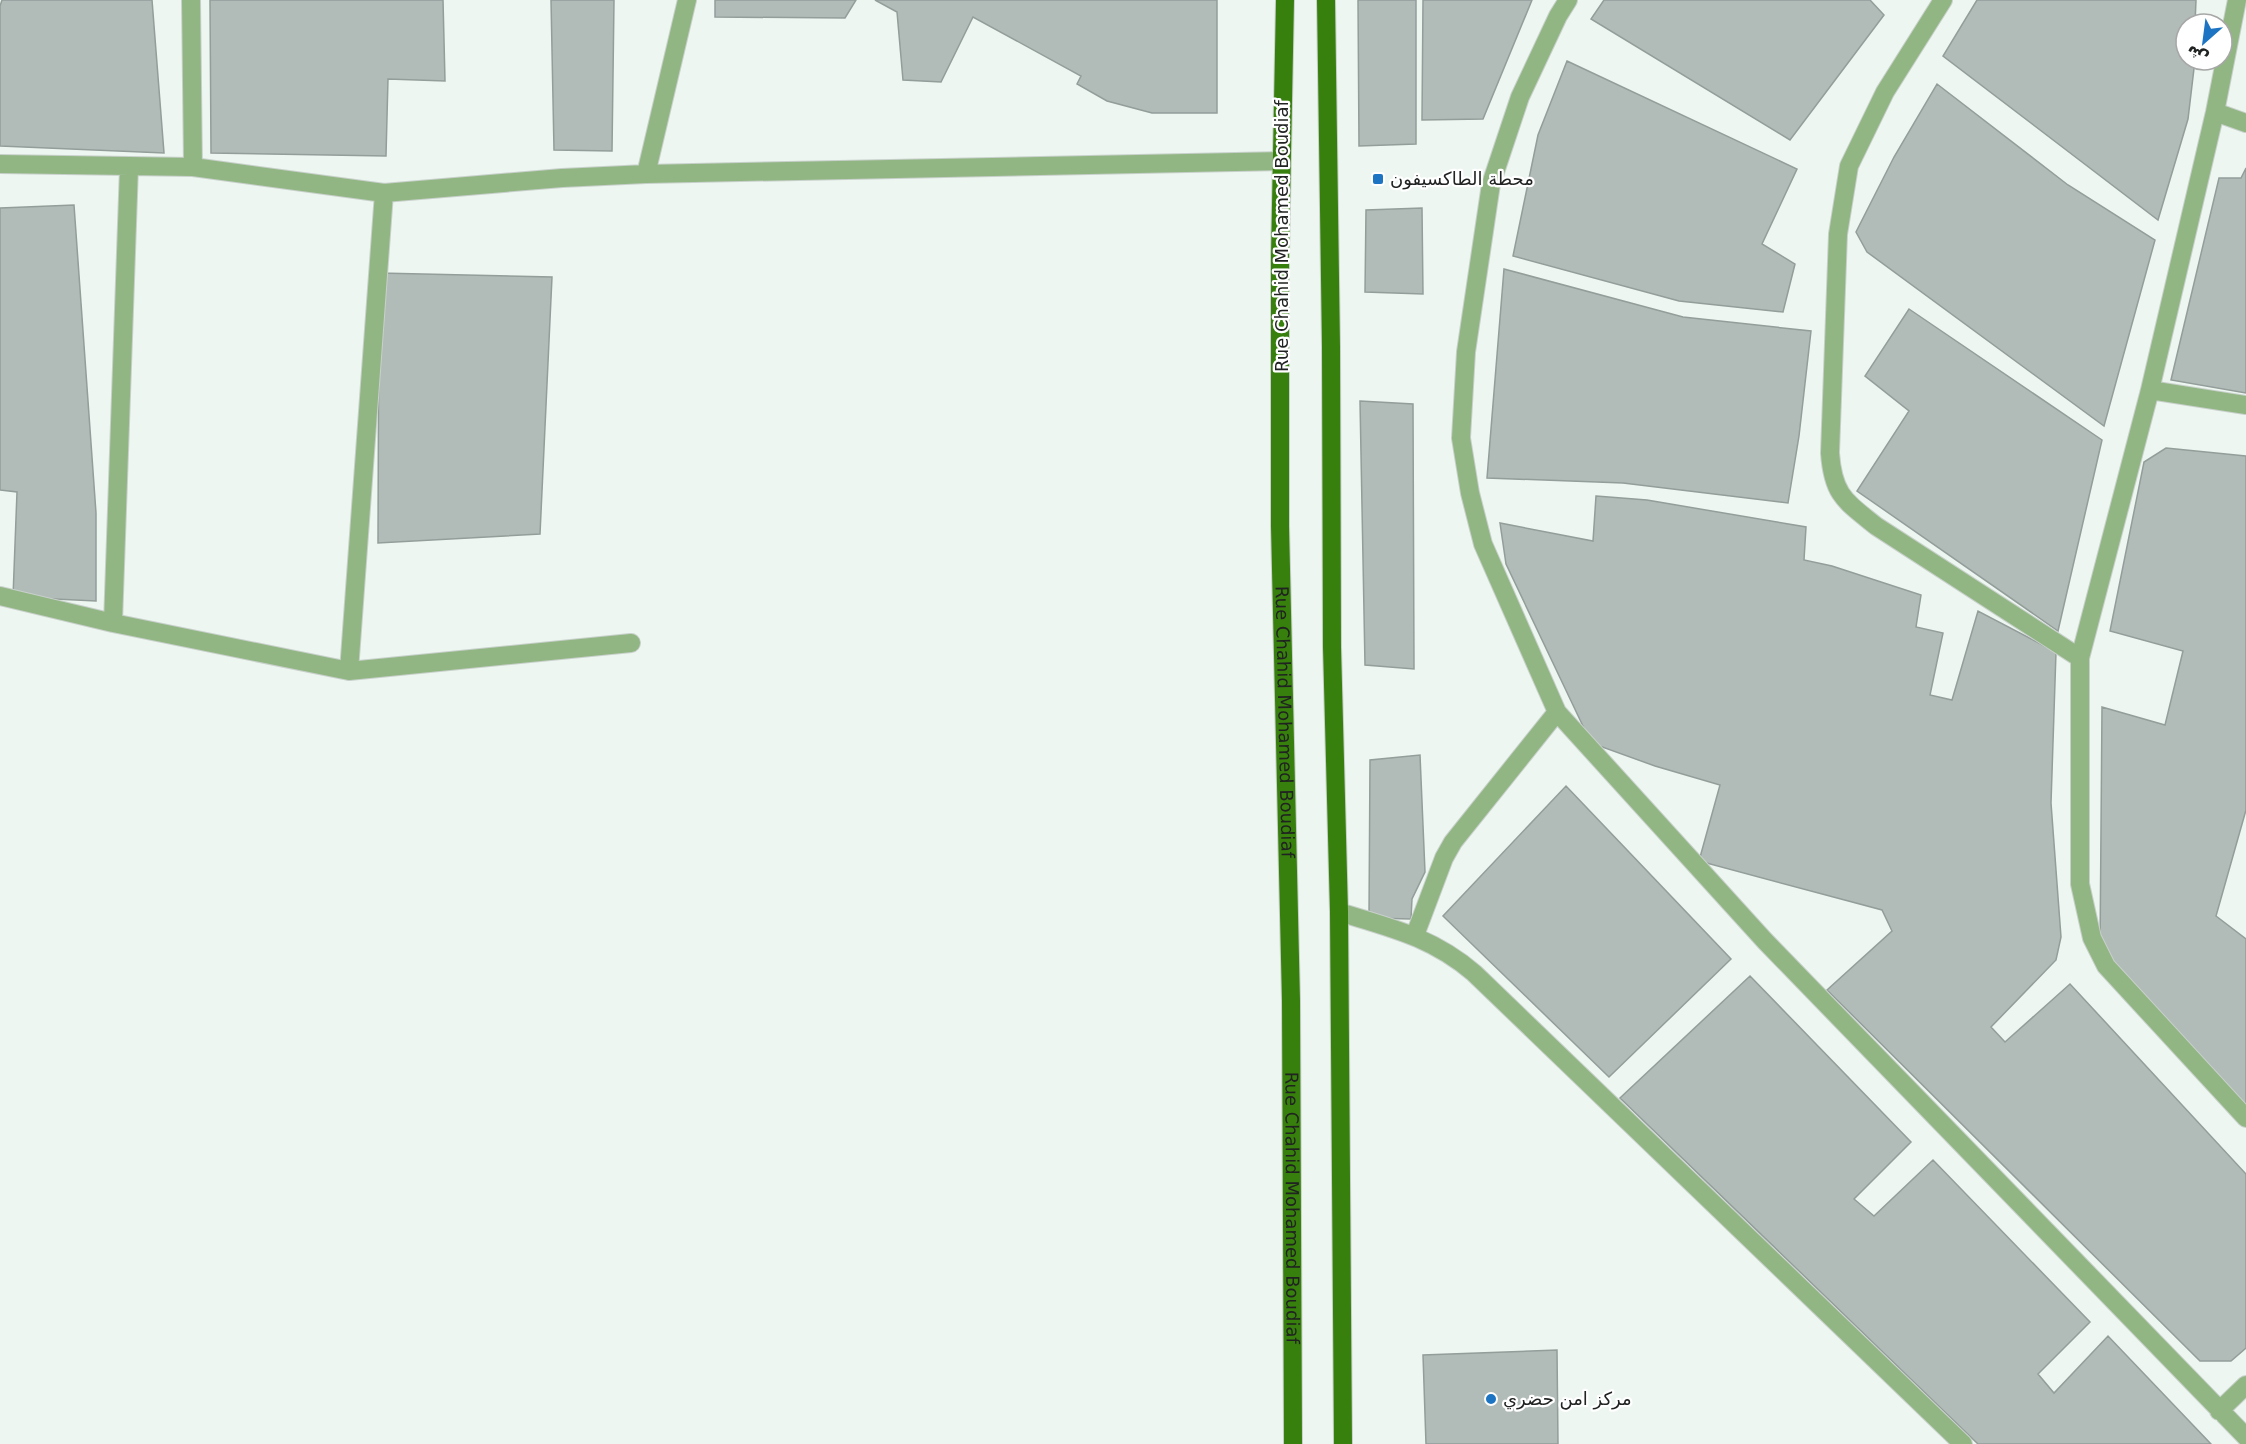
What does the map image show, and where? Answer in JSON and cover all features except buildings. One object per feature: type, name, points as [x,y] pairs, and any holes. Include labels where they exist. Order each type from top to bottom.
[{"type":"main road","name":"Rue Chahid Mohamed Boudiaf","points":[[1285,0],[1281,161],[1280,526],[1291,1001],[1293,1444]]},
{"type":"main road","points":[[1326,0],[1332,647],[1339,912],[1343,1444]]},
{"type":"street","points":[[191,0],[193,167]]},
{"type":"street","points":[[646,174],[687,0]]},
{"type":"street","points":[[1568,0],[1558,16],[1520,97],[1491,184],[1466,352],[1461,438],[1470,493],[1484,544],[1557,712],[1766,941],[2219,1412],[2246,1437]]},
{"type":"street","points":[[1943,0],[1885,92],[1849,166],[1838,234],[1830,453],[1832,474],[1845,501],[1876,526],[2080,658]]},
{"type":"street","points":[[2237,0],[2215,112],[2150,390],[2080,658],[2080,884],[2092,938],[2106,966],[2246,1118]]},
{"type":"street","points":[[2215,112],[2246,123]]},
{"type":"street","points":[[0,164],[129,168],[193,167],[384,193],[562,178],[646,174],[1281,161]]},
{"type":"street","points":[[113,623],[129,168]]},
{"type":"street","points":[[349,671],[384,193]]},
{"type":"street","points":[[2150,390],[2246,405]]},
{"type":"street","points":[[0,596],[113,623],[349,671],[631,643]]},
{"type":"street","points":[[1415,935],[1444,858],[1453,842],[1557,712]]},
{"type":"street","points":[[1339,912],[1415,935],[1454,956],[1474,973],[1963,1444]]},
{"type":"street","points":[[2219,1412],[2246,1385]]},
{"type":"place","name":"محطة الطاكسيفون","points":[[1378,179]]},
{"type":"place","name":"مركز امن حضري","points":[[1491,1399]]}]
